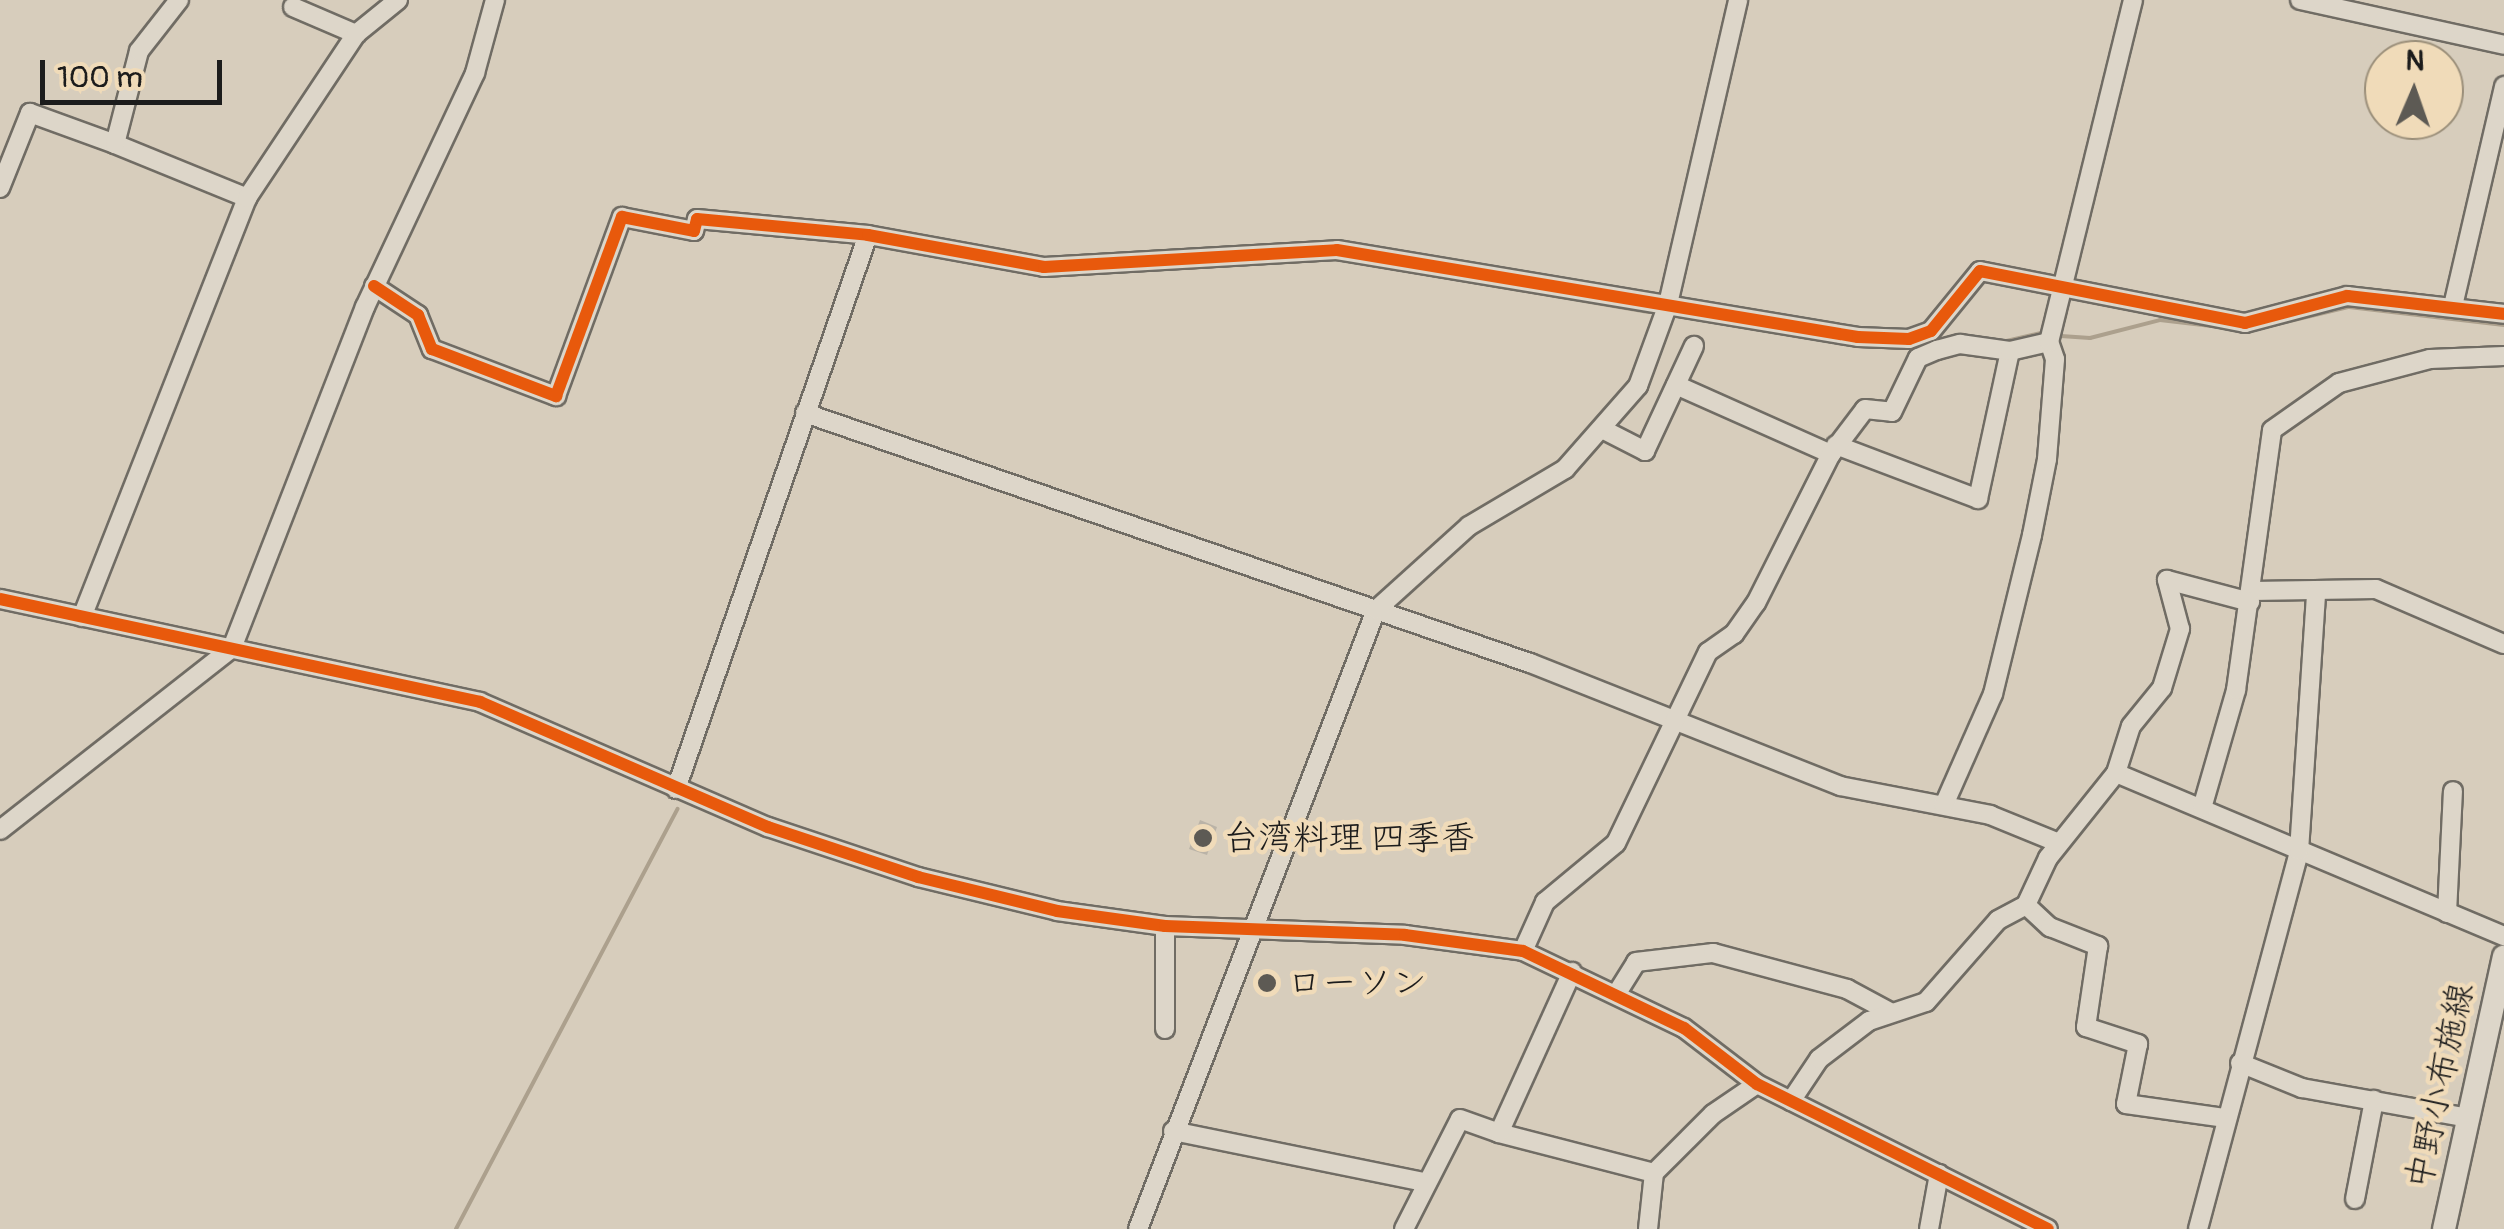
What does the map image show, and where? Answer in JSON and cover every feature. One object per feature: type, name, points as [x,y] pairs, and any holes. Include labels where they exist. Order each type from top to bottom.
[{"type":"main road","name":"中野小布施線","points":[[2444,1229],[2504,957]]},
{"type":"street","points":[[115,144],[139,51],[179,0]]},
{"type":"street","points":[[82,617],[246,198],[356,34],[398,0]]},
{"type":"street","points":[[0,830],[232,648],[374,286],[476,73],[495,0]]},
{"type":"street","points":[[1138,1229],[1376,610],[1469,526],[1565,469],[1606,431],[1638,386],[1668,304],[1738,0]]},
{"type":"street","points":[[1944,805],[1993,694],[2032,536],[2047,459],[2056,359],[2050,342],[2133,0]]},
{"type":"street","points":[[2300,0],[2504,45]]},
{"type":"street","points":[[293,7],[356,34]]},
{"type":"street","points":[[2453,306],[2504,86]]},
{"type":"street","points":[[0,188],[30,113],[246,198]]},
{"type":"street","points":[[374,286],[418,315],[432,349],[556,396],[622,217],[694,231],[697,218],[868,235],[1044,267],[1337,250],[1908,339],[1930,331],[1980,271],[2245,323],[2347,296],[2504,314]]},
{"type":"street","points":[[676,789],[868,235]]},
{"type":"street","points":[[1524,951],[1545,902],[1616,844],[1708,652],[1734,634],[1756,603],[1834,450],[1865,408],[1892,412],[1918,358],[1960,344],[2010,351],[2050,342]]},
{"type":"street","points":[[1606,431],[1645,451],[1694,346]]},
{"type":"street","points":[[1676,384],[1834,450],[1978,500],[2010,351]]},
{"type":"street","points":[[2202,808],[2236,690],[2272,430],[2340,382],[2430,359],[2504,356]]},
{"type":"street","points":[[806,413],[1376,610],[1840,786],[1944,805],[2059,842]]},
{"type":"street","points":[[1791,1101],[1820,1058],[1890,1012],[1926,1002],[1998,920],[2026,904],[2059,842],[2116,773],[2131,726],[2162,688],[2180,629],[2167,580],[2251,596],[2316,593]]},
{"type":"street","points":[[2198,1229],[2224,1118],[2299,851],[2316,593],[2324,585],[2376,589],[2504,644]]},
{"type":"street","points":[[0,600],[480,702],[676,789],[918,877],[1056,911],[1165,926],[1251,927],[1524,951],[1684,1028],[1758,1084],[2048,1229]]},
{"type":"street","points":[[2116,773],[2504,936]]},
{"type":"street","points":[[2447,913],[2453,791]]},
{"type":"street","points":[[2026,904],[2050,928],[2098,946],[2086,1027],[2138,1044],[2126,1104],[2224,1118]]},
{"type":"street","points":[[1165,926],[1165,1029]]},
{"type":"street","points":[[1617,993],[1636,962],[1712,953],[1847,989],[1890,1012]]},
{"type":"street","points":[[1499,1132],[1572,972]]},
{"type":"street","points":[[2240,1063],[2302,1088],[2469,1118]]},
{"type":"street","points":[[1648,1229],[1654,1174],[1700,1125],[1758,1084]]},
{"type":"street","points":[[2355,1199],[2374,1100]]},
{"type":"street","points":[[1404,1229],[1424,1182],[1460,1119],[1654,1174]]},
{"type":"street","points":[[1173,1131],[1424,1182]]},
{"type":"street","points":[[1928,1229],[1939,1174]]},
{"type":"building","name":"台湾料理 四季香","points":[[1200,820],[1217,827],[1207,855],[1189,849]]},
{"type":"waterway","points":[[1283,262],[1338,259],[1649,312]]},
{"type":"waterway","points":[[2248,331],[2349,307],[2504,325]]},
{"type":"waterway","points":[[2061,336],[2090,338],[2160,320],[2229,328]]},
{"type":"waterway","points":[[2002,342],[2041,333]]},
{"type":"waterway","points":[[1914,346],[1934,342]]},
{"type":"waterway","points":[[689,781],[784,503]]},
{"type":"waterway","points":[[456,1229],[677,809]]},
{"type":"cycle path","points":[[374,286],[418,315],[432,349],[556,396],[622,217],[694,231],[697,219],[868,235],[1044,267],[1337,250],[1858,337],[1909,339],[1931,331],[1980,271],[2245,323],[2347,296],[2504,314]]},
{"type":"cycle path","points":[[0,599],[480,702],[768,827],[918,877],[1057,911],[1165,926],[1405,935],[1523,951],[1684,1028],[1757,1084],[2048,1229]]},
{"type":"place","name":"台湾料理 四季香","points":[[1203,838]]},
{"type":"place","name":"ローソン","points":[[1267,983]]}]
